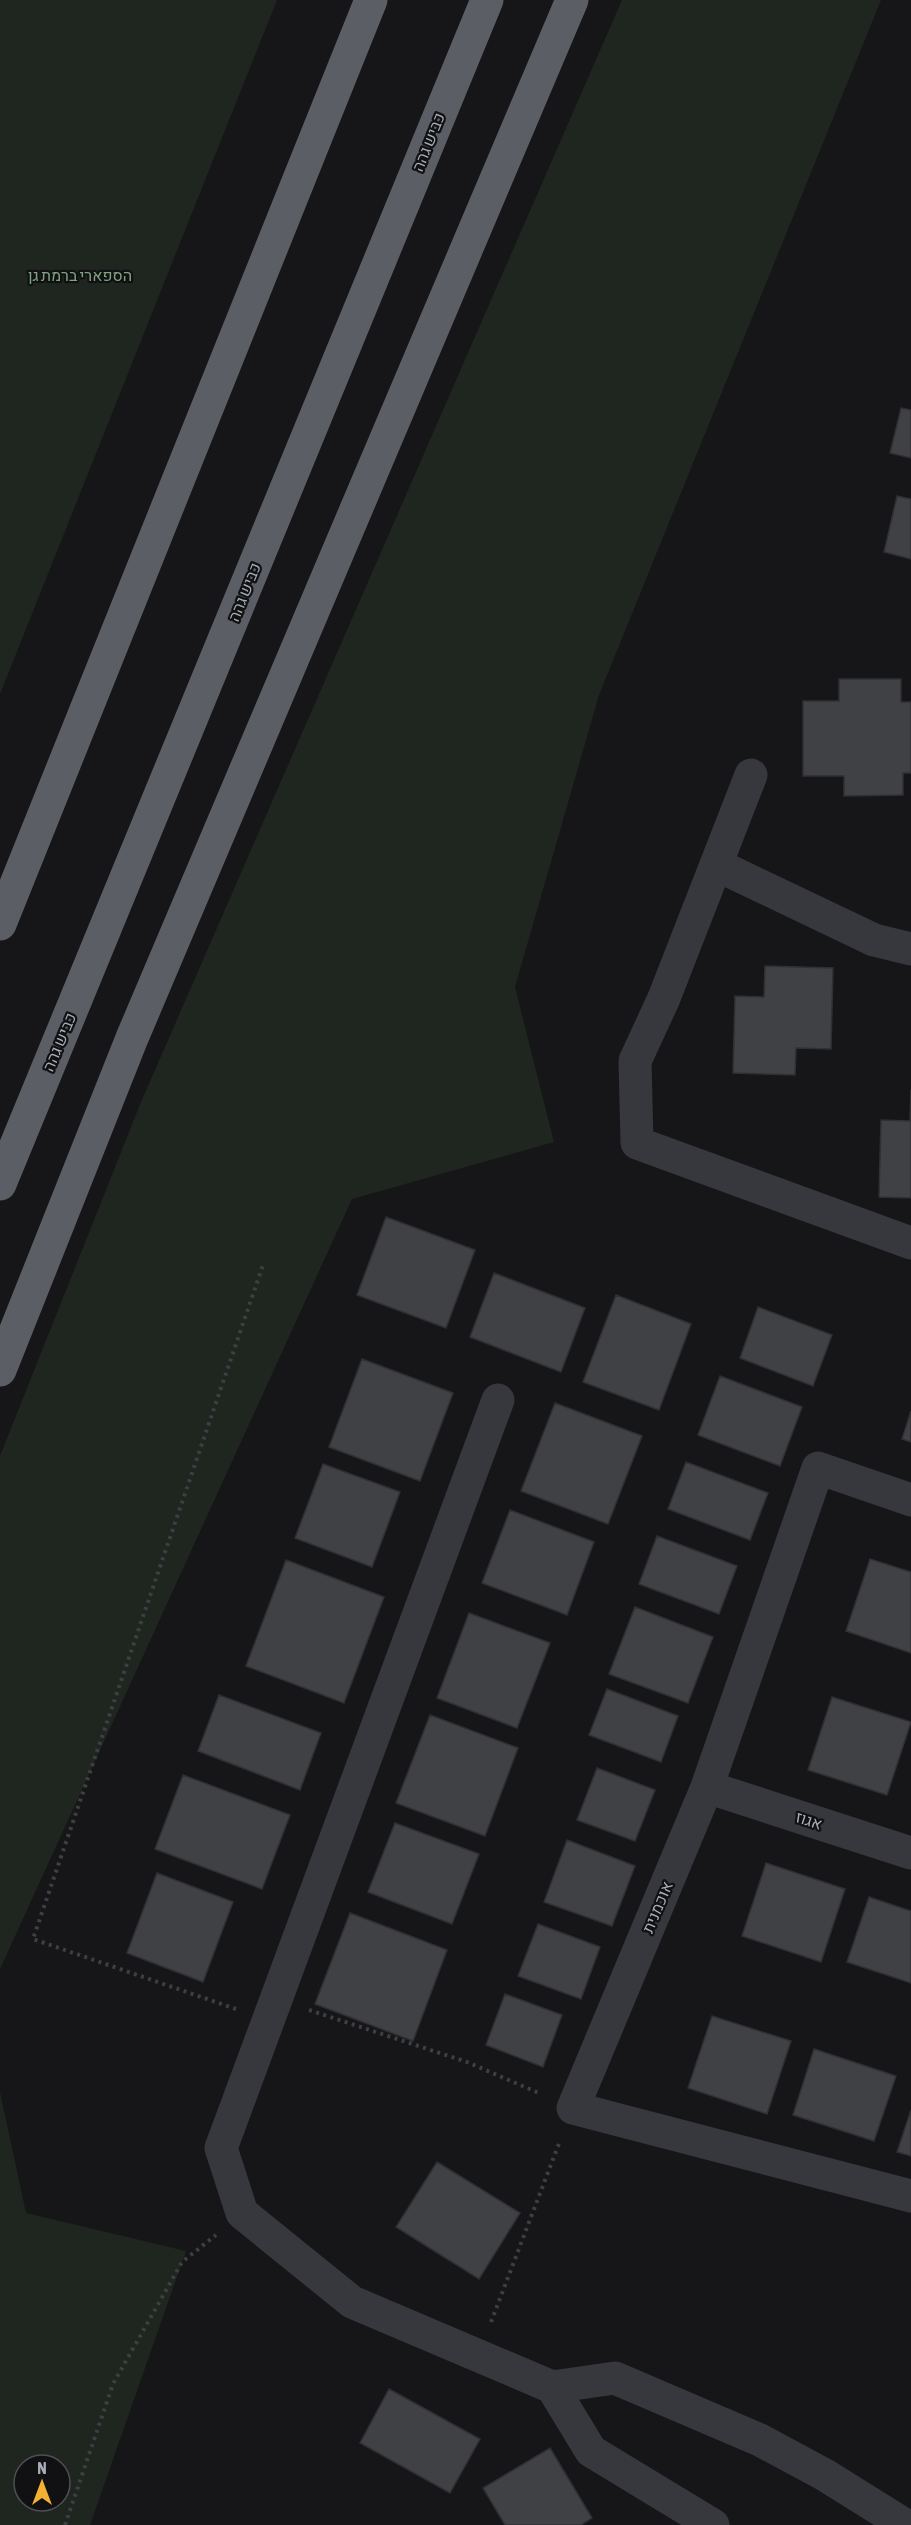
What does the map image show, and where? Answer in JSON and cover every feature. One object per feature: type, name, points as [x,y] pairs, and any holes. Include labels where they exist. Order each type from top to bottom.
[{"type":"highway","name":"כביש גהה","points":[[0,1184],[487,0]]},
{"type":"highway","points":[[0,1370],[132,1038],[572,0]]},
{"type":"highway","points":[[0,924],[369,4]]},
{"type":"street","points":[[751,775],[664,998],[635,1061],[637,1143],[911,1243]]},
{"type":"street","points":[[717,865],[874,940],[911,949]]},
{"type":"street","points":[[498,1400],[221,2148],[242,2213],[352,2302],[552,2388],[615,2378],[760,2440],[825,2475],[905,2525]]},
{"type":"street","name":"אוכמנית","points":[[573,2108],[707,1787],[819,1468],[911,1500]]},
{"type":"street","name":"אגוז","points":[[707,1787],[911,1852]]},
{"type":"street","points":[[573,2108],[911,2196]]},
{"type":"street","points":[[552,2388],[591,2451],[713,2525]]},
{"type":"path","points":[[264,1262],[33,1939],[273,2010],[467,2062],[573,2108],[478,2355]]},
{"type":"path","points":[[65,2525],[113,2384],[182,2262],[242,2213]]},
{"type":"green space","name":"הספארי ברמת גן","points":[[0,0],[277,0],[0,694]]},
{"type":"green space","points":[[622,0],[881,0],[599,695],[515,987],[554,1142],[352,1199],[0,1969],[0,1456],[141,1102]]},
{"type":"green space","points":[[0,2092],[26,2213],[186,2251],[90,2525],[0,2525]]},
{"type":"building","points":[[901,408],[911,410],[911,458],[890,453]]},
{"type":"building","points":[[897,496],[911,499],[911,559],[884,552]]},
{"type":"building","points":[[839,679],[901,679],[901,702],[911,702],[911,773],[903,773],[903,795],[844,796],[844,776],[803,776],[803,701],[839,701]]},
{"type":"building","points":[[765,966],[833,968],[831,1049],[796,1048],[795,1075],[733,1073],[735,996],[764,997]]},
{"type":"building","points":[[911,1090],[911,1198],[879,1197],[881,1120],[910,1121]]},
{"type":"building","points":[[386,1217],[475,1250],[446,1328],[357,1295]]},
{"type":"building","points":[[494,1273],[585,1308],[561,1372],[470,1337]]},
{"type":"building","points":[[616,1295],[691,1324],[659,1410],[583,1382]]},
{"type":"building","points":[[758,1307],[832,1335],[813,1386],[740,1358]]},
{"type":"building","points":[[362,1359],[453,1393],[420,1481],[329,1447]]},
{"type":"building","points":[[720,1376],[802,1407],[780,1466],[698,1435]]},
{"type":"building","points":[[555,1403],[642,1436],[608,1524],[521,1491]]},
{"type":"building","points":[[911,1411],[911,1442],[902,1439]]},
{"type":"building","points":[[686,1462],[768,1493],[750,1540],[668,1509]]},
{"type":"building","points":[[323,1464],[400,1492],[372,1567],[295,1538]]},
{"type":"building","points":[[510,1510],[594,1542],[567,1615],[482,1583]]},
{"type":"building","points":[[657,1536],[737,1566],[719,1614],[639,1584]]},
{"type":"building","points":[[870,1559],[911,1572],[911,1653],[846,1631]]},
{"type":"building","points":[[286,1560],[384,1597],[344,1703],[246,1666]]},
{"type":"building","points":[[635,1607],[713,1637],[688,1703],[609,1674]]},
{"type":"building","points":[[469,1613],[550,1643],[517,1728],[437,1698]]},
{"type":"building","points":[[607,1689],[678,1716],[661,1762],[589,1735]]},
{"type":"building","points":[[219,1695],[321,1733],[300,1790],[198,1751]]},
{"type":"building","points":[[832,1697],[911,1722],[887,1795],[808,1770]]},
{"type":"building","points":[[430,1715],[518,1748],[485,1836],[396,1803]]},
{"type":"building","points":[[597,1768],[655,1790],[635,1841],[577,1820]]},
{"type":"building","points":[[183,1775],[290,1815],[262,1889],[155,1849]]},
{"type":"building","points":[[395,1823],[479,1854],[452,1924],[368,1892]]},
{"type":"building","points":[[567,1840],[635,1866],[612,1926],[544,1902]]},
{"type":"building","points":[[766,1863],[845,1889],[821,1962],[742,1936]]},
{"type":"building","points":[[157,1873],[233,1902],[203,1982],[127,1953]]},
{"type":"building","points":[[869,1897],[911,1911],[911,1983],[847,1962]]},
{"type":"building","points":[[350,1913],[447,1950],[413,2041],[315,2004]]},
{"type":"building","points":[[538,1924],[600,1947],[581,1999],[518,1976]]},
{"type":"building","points":[[505,1994],[562,2015],[543,2067],[486,2045]]},
{"type":"building","points":[[712,2016],[791,2041],[767,2114],[688,2088]]},
{"type":"building","points":[[814,2049],[896,2076],[874,2141],[793,2115]]},
{"type":"building","points":[[911,2110],[911,2156],[897,2152]]},
{"type":"building","points":[[437,2162],[520,2213],[479,2279],[396,2227]]},
{"type":"building","points":[[389,2389],[480,2439],[450,2493],[360,2443]]},
{"type":"building","points":[[550,2448],[592,2518],[581,2525],[505,2525],[483,2488]]}]
